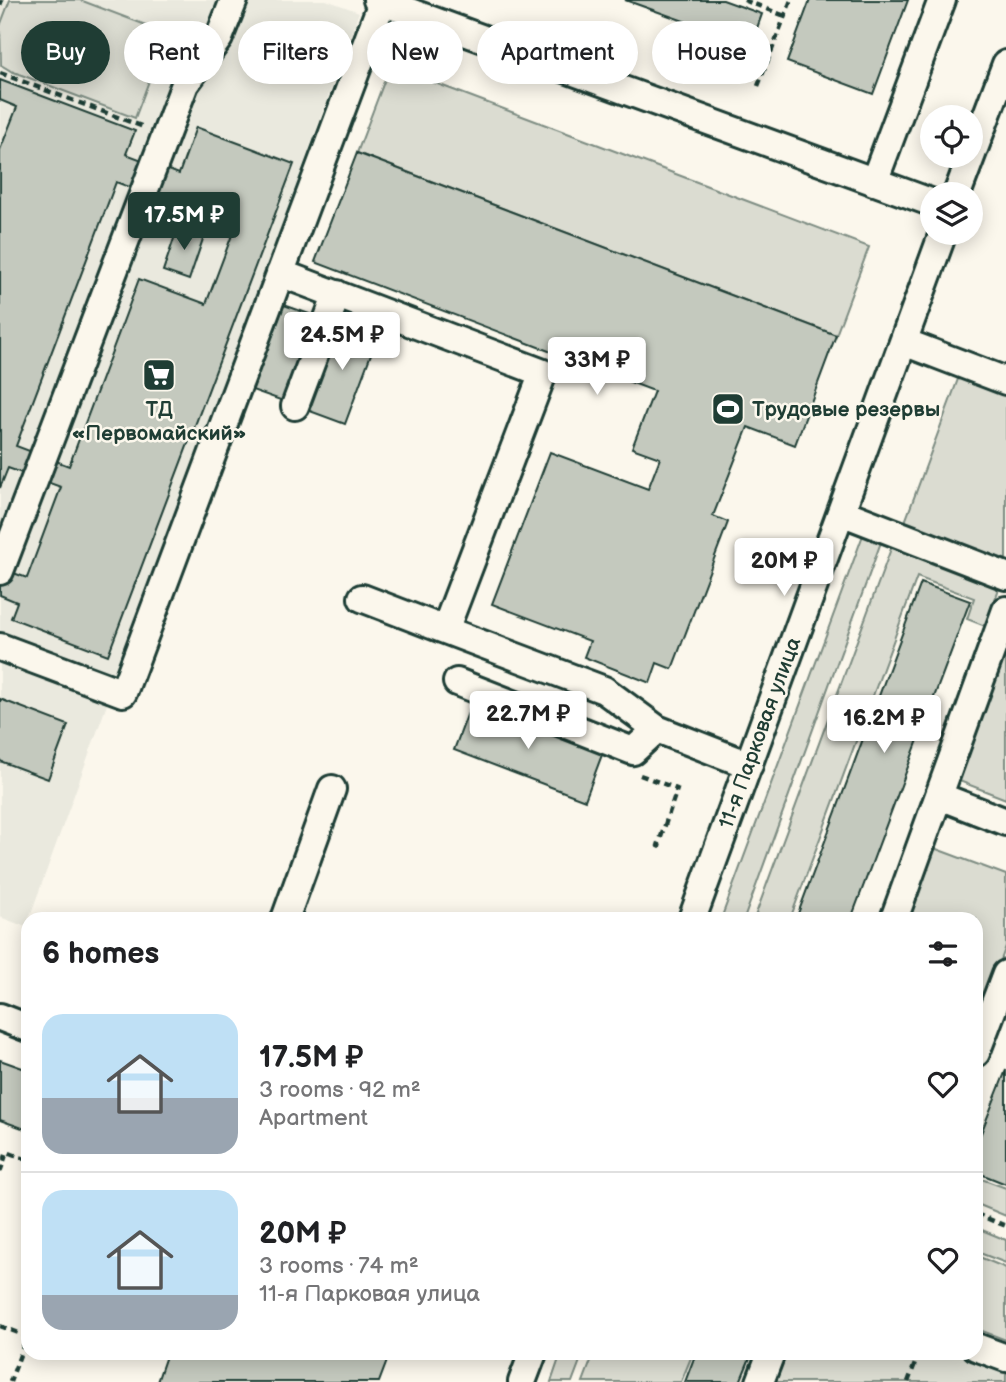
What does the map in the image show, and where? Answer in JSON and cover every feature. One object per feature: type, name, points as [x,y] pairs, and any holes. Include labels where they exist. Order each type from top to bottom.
[{"type":"street","points":[[0,571],[185,83],[219,38],[234,0]]},
{"type":"street","points":[[874,182],[942,0]]},
{"type":"street","points":[[0,647],[123,693],[379,1],[920,198]]},
{"type":"street","points":[[963,182],[999,105],[1006,64]]},
{"type":"street","name":"11-я Парковая улица","points":[[695,912],[939,245]]},
{"type":"street","points":[[280,273],[543,373],[445,629]]},
{"type":"street","points":[[295,406],[337,294]]},
{"type":"street","points":[[904,342],[1006,381]]},
{"type":"street","points":[[841,512],[1006,576]]},
{"type":"street","points":[[362,598],[604,690],[657,730],[748,765]]},
{"type":"street","points":[[897,912],[1006,610]]},
{"type":"street","points":[[457,682],[633,751],[657,730]]},
{"type":"street","points":[[288,912],[332,789]]},
{"type":"street","points":[[939,796],[1006,822]]},
{"type":"street","points":[[983,1035],[1006,974]]},
{"type":"street","points":[[0,1017],[21,1025]]},
{"type":"street","points":[[983,1350],[1006,1358]]},
{"type":"street","points":[[522,1382],[530,1360]]},
{"type":"street","points":[[760,1382],[768,1360]]},
{"type":"path","points":[[746,0],[785,16]]},
{"type":"path","points":[[758,86],[791,0]]},
{"type":"path","points":[[0,73],[151,130]]},
{"type":"path","points":[[633,751],[626,769],[677,789],[658,846],[665,848]]},
{"type":"path","points":[[0,1172],[8,1152],[21,1157]]},
{"type":"path","points":[[983,1217],[1006,1226]]},
{"type":"path","points":[[0,1326],[21,1334]]},
{"type":"path","points":[[10,1382],[21,1352]]},
{"type":"path","points":[[908,1382],[916,1360]]},
{"type":"shaded area","points":[[0,0],[326,0],[359,12],[353,28],[353,21],[238,21],[238,84],[333,84],[31,912],[21,912],[21,925],[0,917]]},
{"type":"shaded area","points":[[10,0],[80,0],[135,21],[124,21],[124,84],[148,84],[135,118],[45,84],[110,84],[110,21],[21,21],[21,75],[1,65],[0,26]]},
{"type":"shaded area","points":[[383,84],[438,84],[869,247],[836,335],[357,153]]},
{"type":"shaded area","points":[[961,371],[1006,389],[1006,570],[902,530]]},
{"type":"shaded area","points":[[863,535],[881,542],[747,912],[724,912]]},
{"type":"shaded area","points":[[892,546],[1000,586],[985,626],[967,619],[974,598],[917,577],[793,912],[757,912]]},
{"type":"shaded area","points":[[1006,629],[1006,799],[954,779]]},
{"type":"shaded area","points":[[931,847],[1006,875],[1006,946],[983,1009],[983,912],[908,912]]},
{"type":"shaded area","points":[[983,1180],[1006,1188],[1006,1216],[983,1206]]},
{"type":"shaded area","points":[[983,1230],[1006,1240],[1006,1263],[983,1254]]},
{"type":"shaded area","points":[[983,1258],[1006,1268],[1006,1340],[983,1331]]},
{"type":"shaded area","points":[[983,1355],[1006,1364],[1006,1382],[768,1382],[777,1360],[983,1360]]},
{"type":"shaded area","points":[[559,1360],[580,1360],[572,1382],[551,1382]]},
{"type":"shaded area","points":[[591,1360],[690,1360],[681,1382],[583,1382]]},
{"type":"building","points":[[625,0],[723,0],[762,14],[760,21],[684,21]]},
{"type":"building","points":[[810,0],[908,0],[873,94],[787,62]]},
{"type":"building","name":"ТД «Первомайский»","points":[[0,80],[135,131],[126,154],[179,174],[196,127],[294,164],[108,655],[11,618],[17,602],[0,595],[0,568],[27,578],[61,487],[8,468],[0,488],[0,150],[17,107],[0,100]],"holes":[[[116,182],[235,227],[206,304],[139,279],[69,466],[16,446]]]},
{"type":"building","name":"Трудовые резервы","points":[[357,153],[836,335],[795,445],[748,427],[713,516],[728,522],[672,669],[657,663],[650,683],[584,657],[590,641],[492,604],[550,452],[648,489],[660,458],[632,448],[654,391],[315,262]]},
{"type":"building","points":[[179,224],[205,233],[189,280],[163,271]]},
{"type":"building","points":[[284,305],[318,317],[286,402],[252,390]]},
{"type":"building","points":[[340,321],[378,335],[345,424],[307,410]]},
{"type":"building","points":[[921,583],[970,601],[854,912],[799,912]]},
{"type":"building","points":[[0,699],[68,725],[48,779],[0,761]]},
{"type":"building","points":[[472,702],[603,752],[585,800],[454,750]]},
{"type":"building","points":[[0,1060],[21,1068],[21,1128],[0,1120]]},
{"type":"building","points":[[1006,1070],[1006,1184],[983,1175],[983,1128]]},
{"type":"building","points":[[165,1360],[387,1360],[379,1382],[157,1382]]},
{"type":"building","points":[[693,1360],[749,1360],[740,1382],[685,1382]]},
{"type":"place","name":"ТД «Первомайский»","points":[[159,375]]},
{"type":"place","name":"Трудовые резервы","points":[[728,409]]}]
